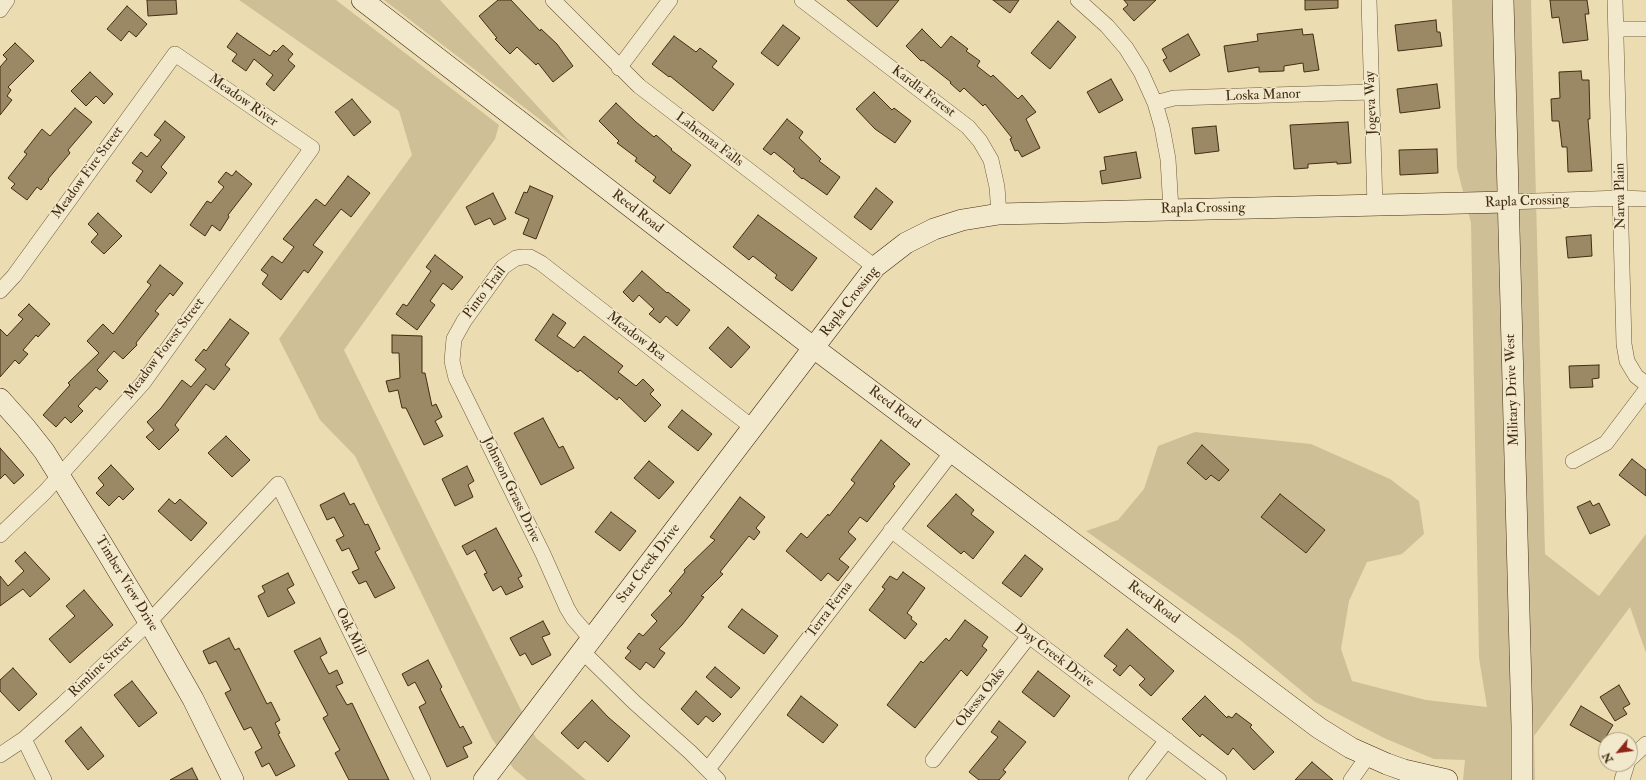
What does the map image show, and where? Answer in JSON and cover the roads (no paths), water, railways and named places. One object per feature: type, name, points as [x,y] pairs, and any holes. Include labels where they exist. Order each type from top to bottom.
[{"type":"street","points":[[0,10],[7,0]]},
{"type":"street","name":"Reed Road","points":[[362,0],[814,348],[1299,713],[1337,739],[1368,756],[1404,770],[1447,780]]},
{"type":"street","name":"Lahemaa Falls","points":[[553,0],[619,68],[639,86],[875,267]]},
{"type":"street","points":[[619,68],[670,0]]},
{"type":"street","name":"Kardla Forest","points":[[802,0],[968,127],[980,141],[991,160],[997,188],[999,214]]},
{"type":"street","points":[[1078,0],[1107,26],[1126,48],[1141,72],[1155,103],[1162,127],[1168,159],[1171,210]]},
{"type":"street","name":"Jogeva Way","points":[[1369,0],[1375,206]]},
{"type":"street","name":"Military Drive West","points":[[1502,0],[1522,726],[1522,780]]},
{"type":"street","name":"Narva Plain","points":[[1616,0],[1624,344],[1627,361],[1636,376],[1646,384]]},
{"type":"street","points":[[1616,29],[1646,29]]},
{"type":"street","name":"Meadow River","points":[[175,54],[312,148]]},
{"type":"street","name":"Meadow Fire Street","points":[[0,291],[14,276],[175,54]]},
{"type":"street","name":"Loska Manor","points":[[1155,103],[1174,98],[1371,92]]},
{"type":"street","name":"Meadow Forest Street","points":[[0,535],[45,492],[143,383],[312,148]]},
{"type":"street","name":"Rapla Crossing","points":[[814,348],[875,267],[906,243],[934,229],[962,220],[999,214],[1375,206],[1621,198],[1646,199]]},
{"type":"street","name":"Pinto Trail","points":[[457,333],[503,267],[516,258]]},
{"type":"street","name":"Meadow Bea","points":[[516,258],[530,258],[541,263],[752,427]]},
{"type":"street","name":"Johnson Grass Drive","points":[[457,333],[454,339],[452,355],[456,378],[543,554],[567,608],[587,646],[634,702],[713,775]]},
{"type":"street","name":"Star Creek Drive","points":[[484,780],[752,427],[814,348]]},
{"type":"street","points":[[1573,461],[1606,443],[1646,390]]},
{"type":"street","name":"Timber View Drive","points":[[0,400],[25,427],[44,451],[149,622],[193,700],[233,780]]},
{"type":"street","name":"Terra Ferna","points":[[713,775],[891,530],[952,452]]},
{"type":"street","name":"Rimline Street","points":[[0,755],[24,739],[64,704],[149,622],[278,484]]},
{"type":"street","name":"Oak Mill","points":[[278,484],[423,780]]},
{"type":"street","name":"Day Creek Drive","points":[[891,530],[1219,780]]},
{"type":"street","name":"Odessa Oaks","points":[[933,760],[1029,636]]},
{"type":"street","points":[[24,739],[44,780]]},
{"type":"street","points":[[1136,780],[1167,740]]},
{"type":"street","points":[[1638,752],[1646,744]]},
{"type":"street","points":[[1351,780],[1368,756]]}]
